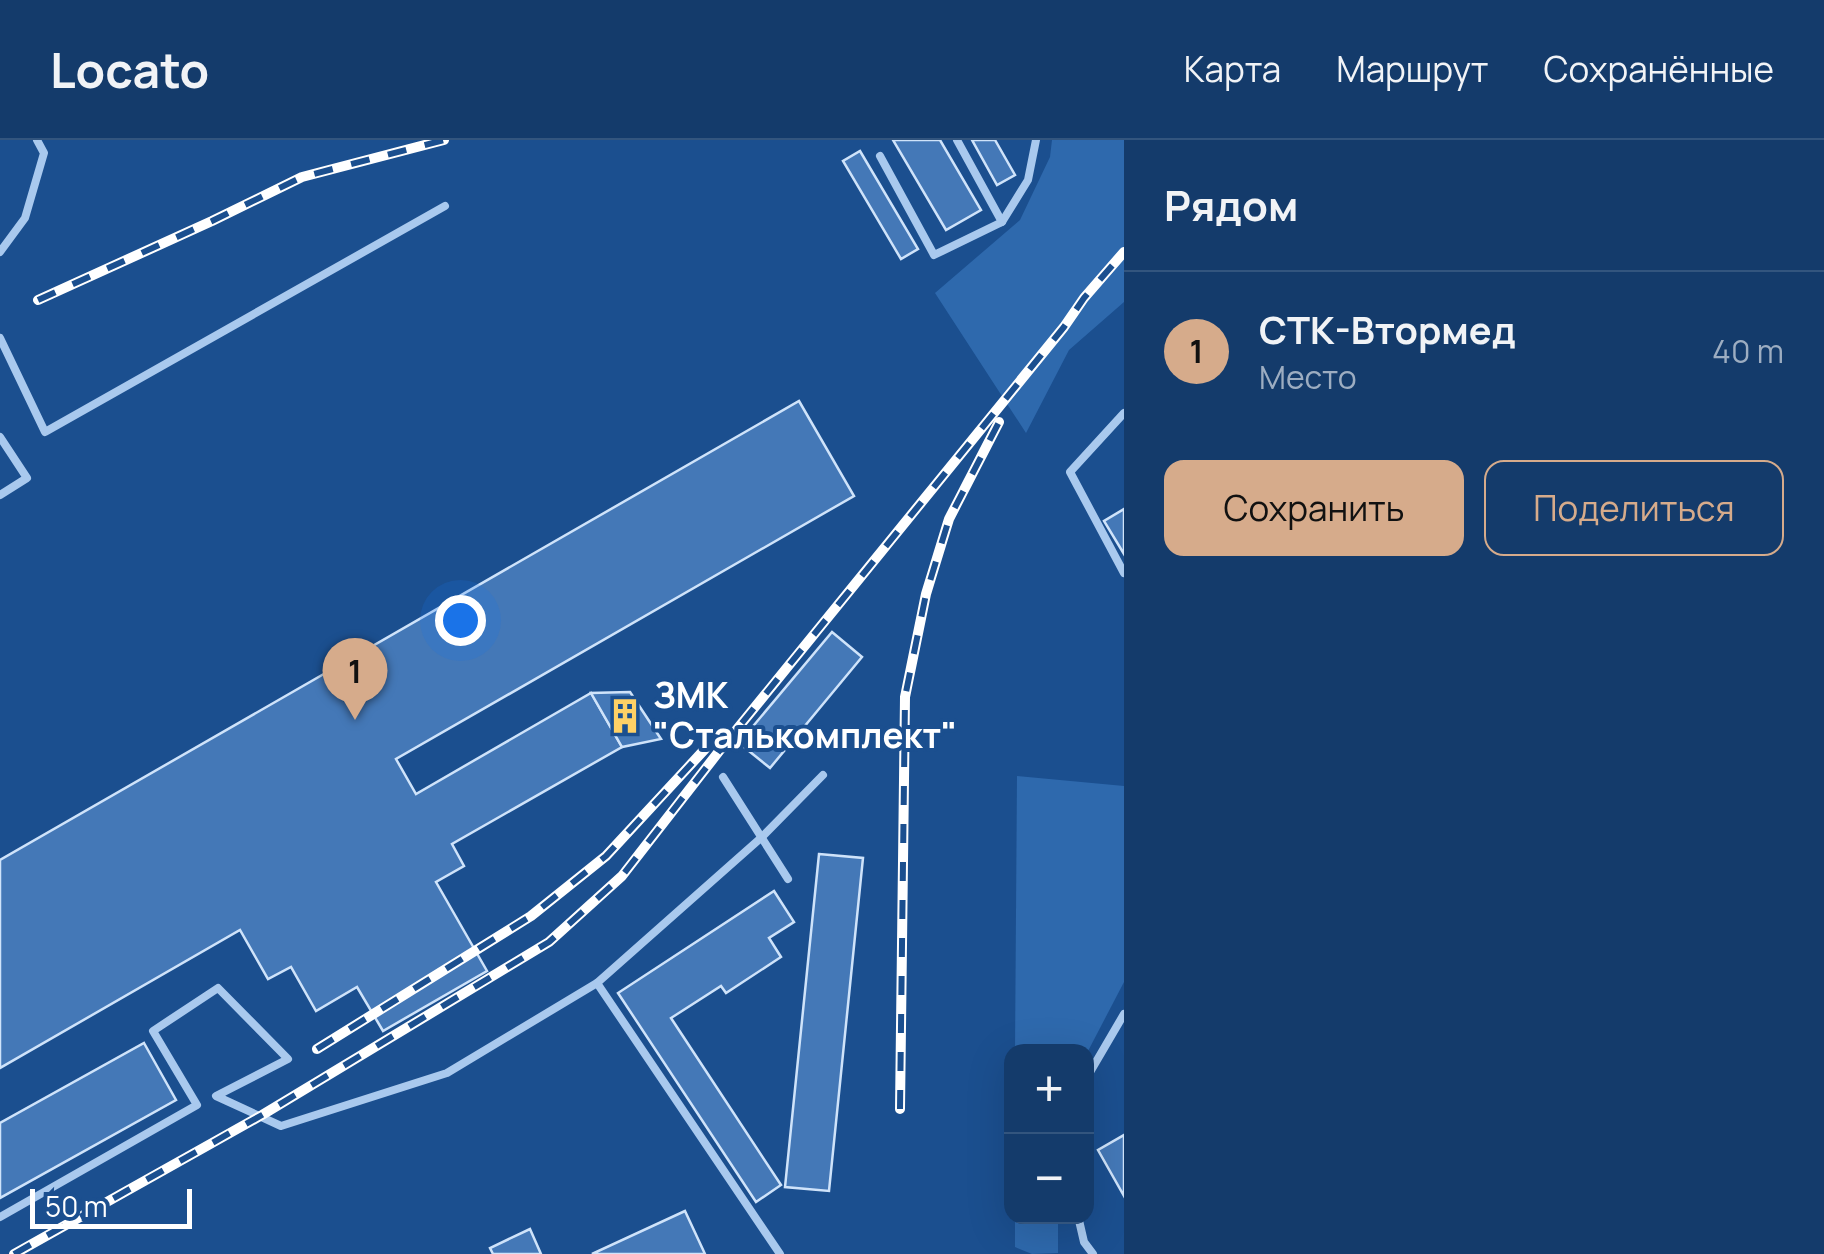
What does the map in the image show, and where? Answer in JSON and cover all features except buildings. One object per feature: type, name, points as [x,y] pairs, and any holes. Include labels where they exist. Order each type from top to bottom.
[{"type":"lane","points":[[0,252],[25,218],[44,154],[37,140]]},
{"type":"lane","points":[[958,140],[1002,222]]},
{"type":"lane","points":[[880,156],[934,255],[1002,222],[1028,180],[1036,140]]},
{"type":"lane","points":[[0,338],[45,432],[446,206]]},
{"type":"lane","points":[[1124,413],[1070,472],[1124,573]]},
{"type":"lane","points":[[0,437],[27,478],[0,496]]},
{"type":"lane","points":[[0,1218],[197,1105],[153,1032],[218,988],[288,1059],[216,1096],[282,1126],[447,1073],[596,983],[762,836],[823,775]]},
{"type":"lane","points":[[722,776],[788,879]]},
{"type":"lane","points":[[596,983],[780,1254]]},
{"type":"lane","points":[[1094,1065],[1124,1014]]},
{"type":"lane","points":[[1080,1224],[1092,1254]]},
{"type":"shaded area","points":[[1052,140],[1124,140],[1124,302],[1069,350],[1026,433],[935,293],[1020,220],[1050,157]]},
{"type":"shaded area","points":[[1017,776],[1124,786],[1124,982],[1092,1044],[1015,1044]]},
{"type":"shaded area","points":[[1015,1224],[1058,1224],[1058,1253],[1032,1254],[1015,1247]]},
{"type":"railway","points":[[38,300],[302,177],[444,140]]},
{"type":"railway","points":[[14,1254],[262,1115],[549,942],[622,876],[1124,252]]},
{"type":"railway","points":[[900,1109],[905,697],[926,594],[949,519],[999,422]]},
{"type":"railway","points":[[317,1049],[531,916],[606,856],[705,749]]},
{"type":"place","name":"ЗМК \"Сталькомплект\"","points":[[625,716]]},
{"type":"place","name":"СТК-Втормед","points":[[355,720]]}]
